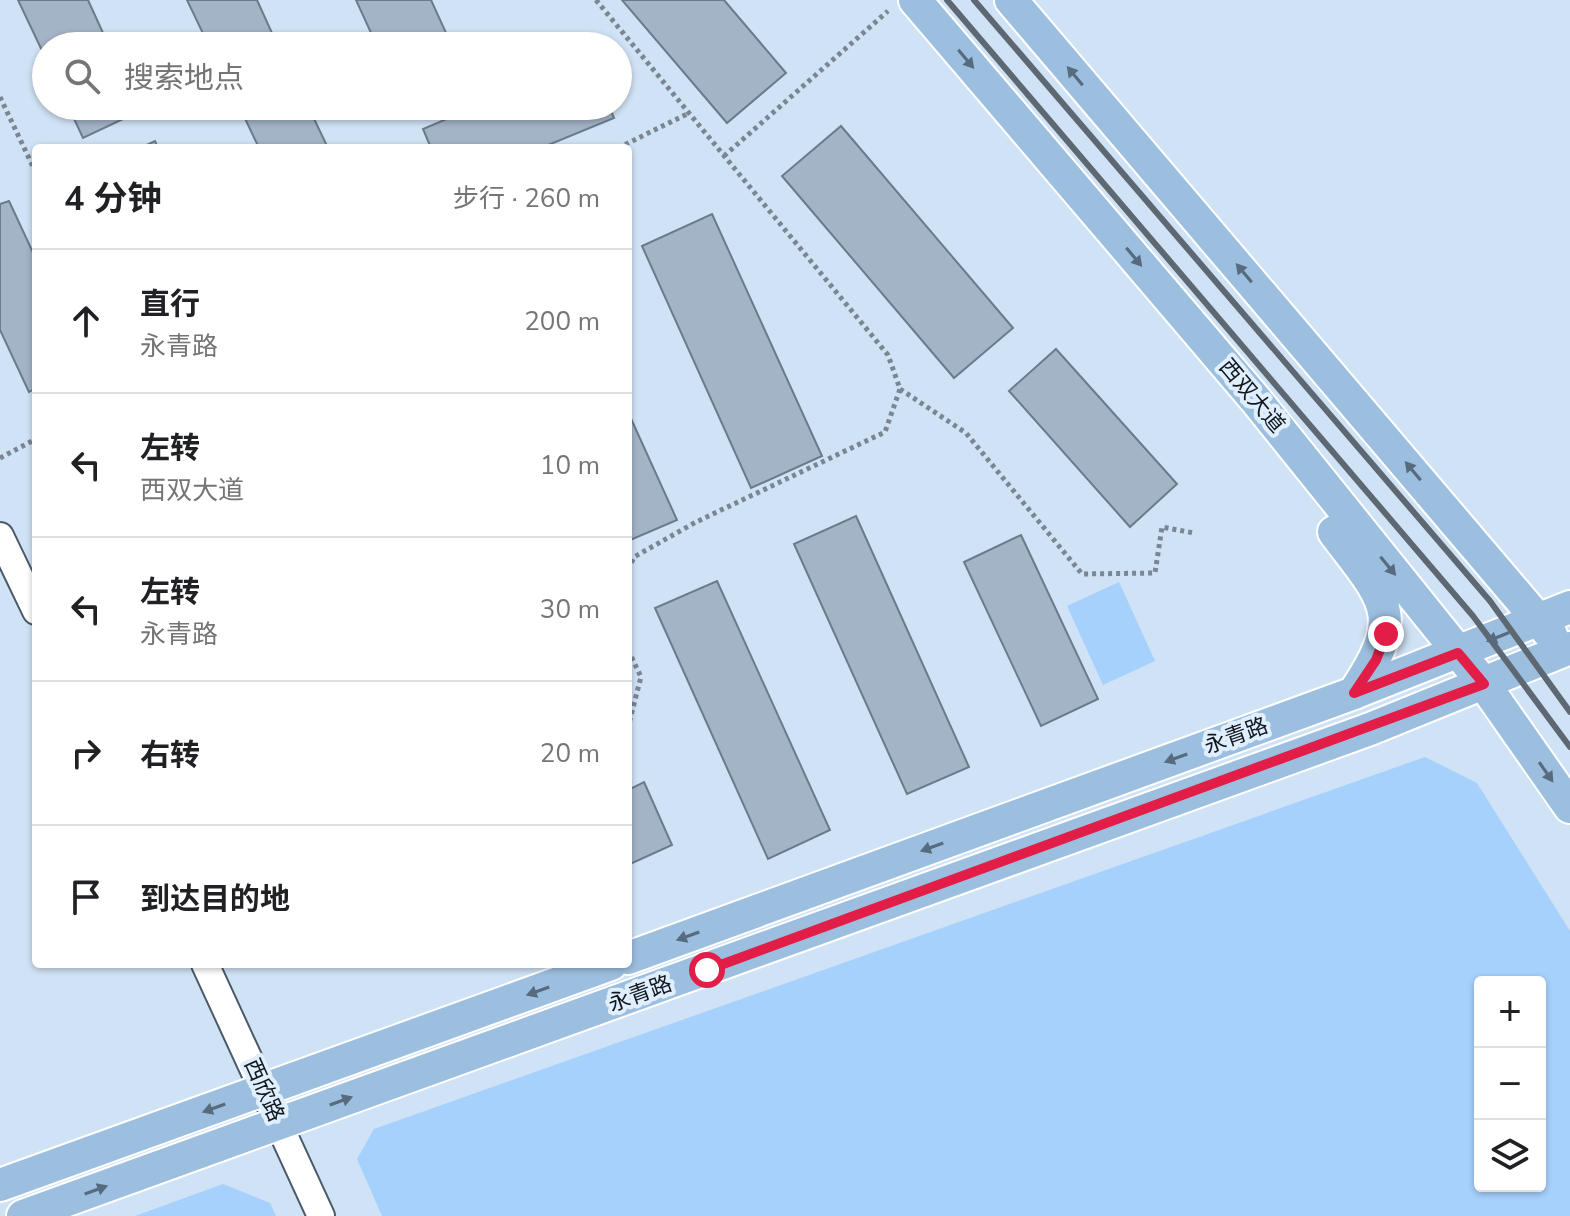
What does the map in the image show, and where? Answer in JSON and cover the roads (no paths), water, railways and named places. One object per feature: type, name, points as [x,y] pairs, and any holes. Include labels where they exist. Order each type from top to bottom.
[{"type":"main road","points":[[1011,0],[1568,653]]},
{"type":"main road","name":"西双大道","points":[[902,5],[1255,399],[1484,684],[1570,807]]},
{"type":"main road","points":[[1255,399],[1304,490],[1377,589],[1386,613],[1386,634],[1376,660],[1354,693]]},
{"type":"main road","name":"永青路","points":[[632,957],[1354,693],[1570,607]]},
{"type":"main road","name":"永青路","points":[[23,1216],[1370,729],[1568,653]]},
{"type":"main road","name":"永青路","points":[[0,1185],[600,968]]},
{"type":"street","points":[[0,536],[32,603]]},
{"type":"street","name":"西欣路","points":[[207,968],[266,1090],[321,1216]]},
{"type":"railway","points":[[947,0],[1473,616],[1570,747]]},
{"type":"railway","points":[[974,0],[1490,601],[1570,712]]}]
